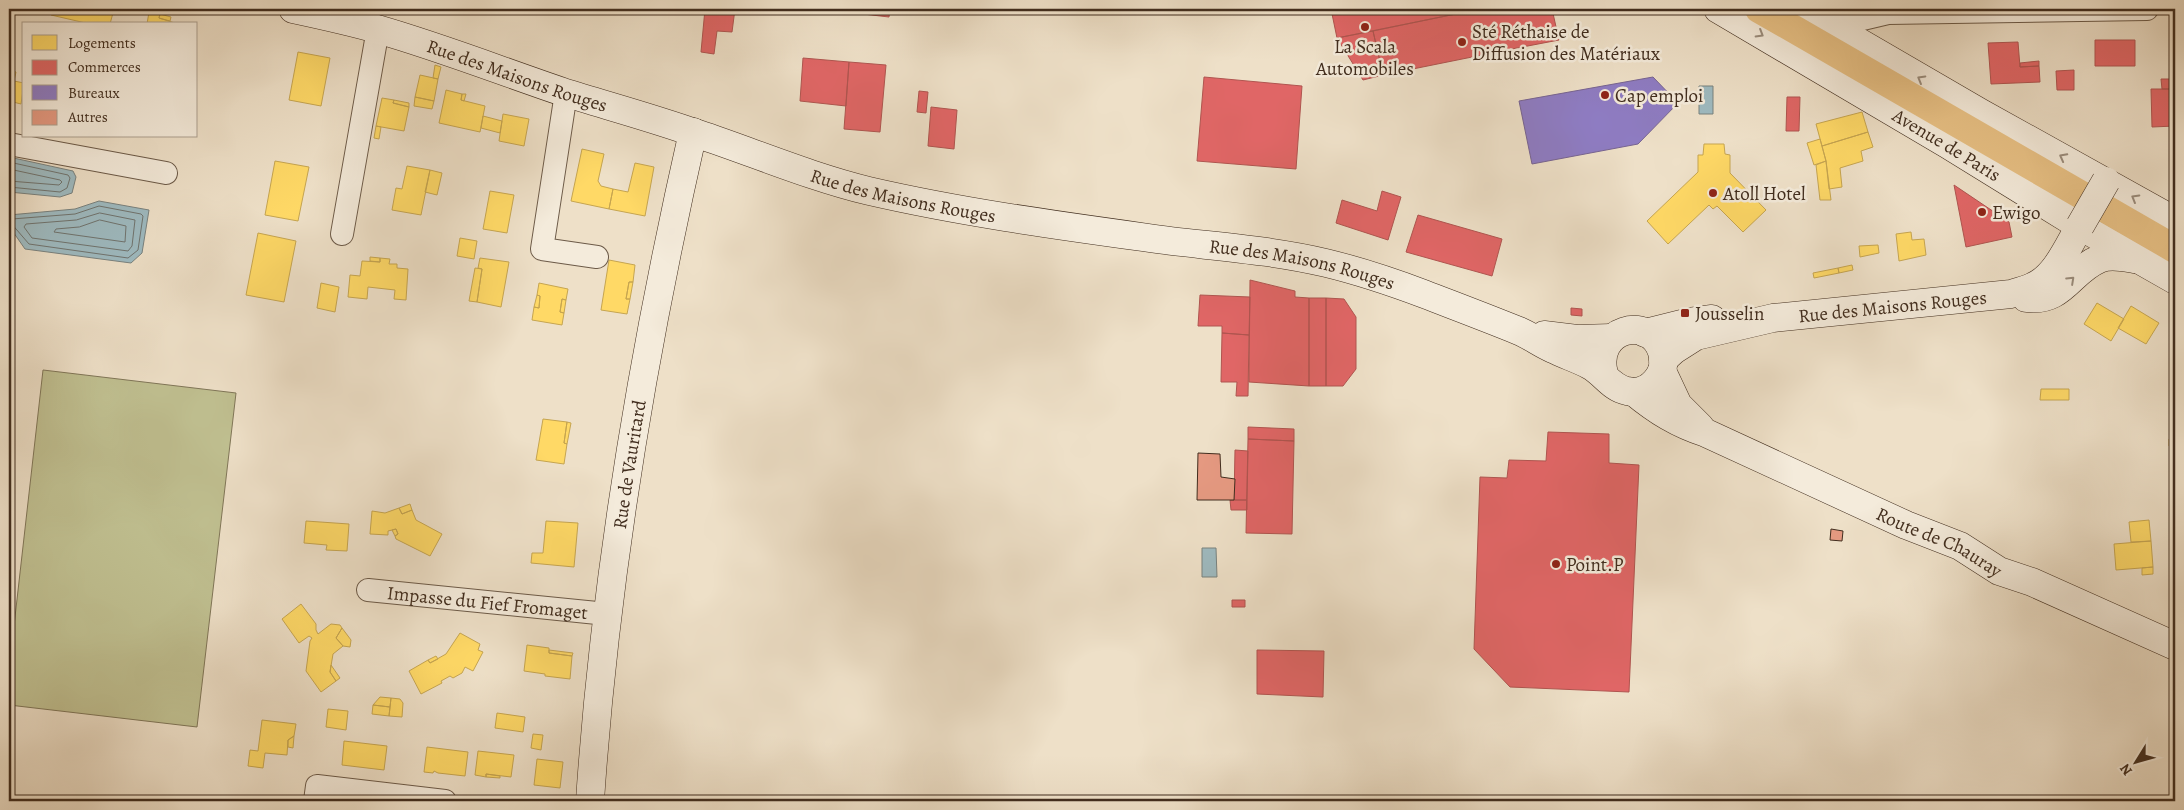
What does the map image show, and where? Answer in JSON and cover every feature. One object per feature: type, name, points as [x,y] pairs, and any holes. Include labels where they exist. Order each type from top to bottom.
[{"type":"main road","name":"Avenue de Paris","points":[[1759,9],[2175,249]]},
{"type":"street","name":"Rue des Maisons Rouges","points":[[293,9],[378,30],[865,190],[1005,218],[1326,263],[1404,286],[1524,333],[1604,374]]},
{"type":"street","name":"Avenue de Paris","points":[[1718,9],[1947,144],[2135,259],[2175,280]]},
{"type":"street","points":[[1802,9],[1981,113],[2175,221]]},
{"type":"street","points":[[1833,26],[1888,13],[2146,9]]},
{"type":"street","points":[[342,234],[378,30]]},
{"type":"street","points":[[566,93],[542,249],[597,257]]},
{"type":"street","name":"Rue de Vauritard","points":[[590,801],[596,710],[624,494],[665,259],[693,132]]},
{"type":"street","points":[[9,144],[166,173]]},
{"type":"street","name":"Rue des Maisons Rouges","points":[[1663,365],[1674,350],[1696,336],[1773,318],[2011,294],[2035,286],[2046,278],[2059,262],[2106,181]]},
{"type":"street","name":"Rue des Maisons Rouges","points":[[2011,294],[2028,298],[2042,298],[2054,294],[2066,286],[2084,269],[2100,258],[2109,256],[2135,259]]},
{"type":"street","name":"Rue des Maisons Rouges","points":[[1645,333],[1689,322],[1740,316],[1773,318]]},
{"type":"street","points":[[1628,330],[1645,333],[1659,346],[1663,365],[1651,386],[1634,392],[1617,388],[1604,374],[1602,355],[1605,346],[1612,338],[1628,330]]},
{"type":"street","name":"Rue des Maisons Rouges","points":[[1524,333],[1577,339],[1612,338]]},
{"type":"street","name":"Route de Chauray","points":[[1663,365],[1667,385],[1678,405],[1706,433]]},
{"type":"street","name":"Route de Chauray","points":[[1634,392],[1667,417],[1685,426],[1706,433],[1906,525],[1960,546],[1999,570],[2032,582],[2175,646]]},
{"type":"street","name":"Impasse du Fief Fromaget","points":[[368,590],[607,614]]},
{"type":"street","points":[[315,801],[317,786],[445,801]]},
{"type":"green space","points":[[43,370],[236,393],[197,727],[9,705],[9,670]]},
{"type":"water","points":[[1699,86],[1713,86],[1713,114],[1699,114]]},
{"type":"water","points":[[9,157],[73,171],[76,177],[72,193],[60,197],[9,192]]},
{"type":"water","points":[[99,201],[149,210],[142,253],[131,263],[25,249],[9,226],[9,215],[75,209]]},
{"type":"water","points":[[1202,548],[1216,548],[1217,577],[1202,577]]},
{"type":"building: Logements","points":[[9,9],[25,9],[24,14],[9,11]]},
{"type":"building: Logements","points":[[52,9],[114,9],[111,22],[81,22],[51,15]]},
{"type":"building: Logements","points":[[149,12],[160,14],[159,18],[172,22],[147,22]]},
{"type":"building: Logements","points":[[160,14],[171,17],[170,21],[159,18]]},
{"type":"building: Logements","points":[[298,52],[330,58],[321,106],[289,100]]},
{"type":"building: Logements","points":[[435,65],[441,67],[438,79],[433,78]]},
{"type":"building: Logements","points":[[9,70],[16,72],[14,81],[22,83],[22,97],[21,104],[9,101]]},
{"type":"building: Logements","points":[[420,75],[438,79],[434,101],[415,97]]},
{"type":"building: Logements","points":[[446,90],[462,94],[461,100],[485,106],[480,132],[439,123]]},
{"type":"building: Logements","points":[[462,94],[466,94],[464,101],[461,100]]},
{"type":"building: Logements","points":[[415,97],[434,101],[432,109],[414,106]]},
{"type":"building: Logements","points":[[382,98],[394,100],[393,103],[409,107],[404,131],[376,126]]},
{"type":"building: Logements","points":[[394,100],[409,103],[409,107],[393,103]]},
{"type":"building: Logements","points":[[1862,112],[1868,132],[1822,146],[1816,124]]},
{"type":"building: Logements","points":[[503,114],[529,119],[524,146],[499,141]]},
{"type":"building: Logements","points":[[483,116],[502,121],[500,133],[481,128]]},
{"type":"building: Logements","points":[[376,126],[381,127],[379,139],[374,138]]},
{"type":"building: Logements","points":[[1868,132],[1873,147],[1861,151],[1863,161],[1840,168],[1842,187],[1829,189],[1826,161],[1822,146]]},
{"type":"building: Logements","points":[[1820,139],[1826,161],[1814,165],[1807,143]]},
{"type":"building: Logements","name":"Atoll Hotel","points":[[1704,144],[1724,144],[1725,154],[1730,155],[1730,173],[1766,210],[1743,232],[1717,206],[1713,209],[1709,205],[1668,244],[1647,221],[1698,172],[1698,155],[1703,155]]},
{"type":"building: Logements","points":[[582,149],[604,154],[598,181],[601,186],[613,189],[609,209],[571,201]]},
{"type":"building: Logements","points":[[275,161],[309,167],[298,221],[265,215]]},
{"type":"building: Logements","points":[[1826,161],[1831,200],[1820,200],[1816,165]]},
{"type":"building: Logements","points":[[635,163],[654,167],[645,216],[609,209],[613,189],[628,192]]},
{"type":"building: Logements","points":[[407,166],[430,170],[421,215],[392,210],[396,188],[402,189]]},
{"type":"building: Logements","points":[[430,170],[442,173],[437,195],[425,192]]},
{"type":"building: Logements","points":[[490,191],[514,195],[507,233],[483,229]]},
{"type":"building: Logements","points":[[1911,232],[1912,240],[1924,239],[1926,255],[1899,261],[1896,234]]},
{"type":"building: Logements","points":[[258,233],[296,241],[284,302],[246,295]]},
{"type":"building: Logements","points":[[460,238],[477,241],[474,259],[457,256]]},
{"type":"building: Logements","points":[[1878,245],[1879,253],[1860,257],[1859,246]]},
{"type":"building: Logements","points":[[370,257],[380,258],[380,262],[370,261]]},
{"type":"building: Logements","points":[[380,258],[390,259],[389,264],[397,264],[397,268],[408,269],[406,300],[394,299],[395,290],[368,287],[367,299],[348,297],[350,275],[360,276],[362,261],[380,262]]},
{"type":"building: Logements","points":[[480,258],[509,262],[501,307],[477,302],[482,269],[478,268]]},
{"type":"building: Logements","points":[[609,260],[635,265],[633,282],[629,282],[626,299],[630,299],[627,314],[601,310]]},
{"type":"building: Logements","points":[[1852,265],[1853,270],[1839,273],[1838,268]]},
{"type":"building: Logements","points":[[475,268],[482,269],[477,302],[469,301]]},
{"type":"building: Logements","points":[[1838,268],[1839,273],[1814,278],[1813,273]]},
{"type":"building: Logements","points":[[629,282],[633,282],[630,299],[626,299]]},
{"type":"building: Logements","points":[[321,283],[339,287],[335,312],[317,308]]},
{"type":"building: Logements","points":[[539,283],[568,289],[566,300],[562,299],[560,312],[564,313],[562,325],[532,320],[534,307],[539,308],[540,296],[537,295]]},
{"type":"building: Logements","points":[[537,295],[540,296],[539,308],[534,307]]},
{"type":"building: Logements","points":[[562,299],[566,300],[564,313],[560,312]]},
{"type":"building: Logements","points":[[2097,303],[2124,319],[2111,341],[2084,324]]},
{"type":"building: Logements","points":[[2131,306],[2159,323],[2146,344],[2118,328]]},
{"type":"building: Logements","points":[[2041,389],[2069,389],[2069,400],[2040,400]]},
{"type":"building: Logements","points":[[543,419],[567,422],[564,443],[567,444],[564,464],[536,460]]},
{"type":"building: Logements","points":[[567,422],[571,423],[567,444],[564,443]]},
{"type":"building: Logements","points":[[2169,439],[2175,439],[2175,446],[2169,446]]},
{"type":"building: Logements","points":[[410,504],[412,510],[402,514],[399,508]]},
{"type":"building: Logements","points":[[399,508],[402,514],[412,510],[416,520],[442,534],[430,556],[396,539],[395,536],[398,534],[396,529],[388,531],[388,535],[370,534],[372,511],[385,513]]},
{"type":"building: Logements","points":[[2149,520],[2151,541],[2131,542],[2129,522]]},
{"type":"building: Logements","points":[[306,521],[349,524],[347,551],[326,550],[327,545],[304,543]]},
{"type":"building: Logements","points":[[546,521],[578,523],[574,567],[531,563],[532,553],[543,553]]},
{"type":"building: Logements","points":[[396,529],[398,534],[395,536],[392,530]]},
{"type":"building: Logements","points":[[2151,541],[2153,567],[2116,570],[2114,544]]},
{"type":"building: Logements","points":[[2153,567],[2153,574],[2142,575],[2142,568]]},
{"type":"building: Logements","points":[[301,604],[316,624],[318,634],[331,624],[340,625],[342,628],[336,638],[343,646],[333,654],[330,672],[336,681],[321,692],[306,671],[312,638],[309,636],[299,643],[282,619]]},
{"type":"building: Logements","points":[[342,628],[351,640],[350,647],[343,646],[336,638]]},
{"type":"building: Logements","points":[[460,633],[480,644],[478,650],[483,652],[473,671],[465,667],[462,673],[453,678],[450,676],[441,681],[442,683],[421,694],[409,671],[428,660],[430,663],[446,654]]},
{"type":"building: Logements","points":[[527,645],[549,648],[549,653],[572,656],[570,679],[524,671]]},
{"type":"building: Logements","points":[[549,650],[573,653],[572,656],[549,653]]},
{"type":"building: Logements","points":[[436,656],[438,659],[430,663],[428,660]]},
{"type":"building: Logements","points":[[331,665],[340,678],[336,681],[330,672]]},
{"type":"building: Logements","points":[[380,697],[391,698],[390,707],[373,705]]},
{"type":"building: Logements","points":[[391,698],[400,699],[403,703],[402,717],[389,716]]},
{"type":"building: Logements","points":[[373,705],[390,707],[389,716],[372,714]]},
{"type":"building: Logements","points":[[328,709],[348,711],[346,730],[326,727]]},
{"type":"building: Logements","points":[[497,713],[525,717],[523,732],[495,728]]},
{"type":"building: Logements","points":[[262,720],[296,724],[294,736],[288,740],[287,755],[265,753],[263,768],[248,766],[250,750],[258,751]]},
{"type":"building: Logements","points":[[533,734],[543,735],[541,750],[531,748]]},
{"type":"building: Logements","points":[[294,736],[293,748],[288,747],[288,740]]},
{"type":"building: Logements","points":[[344,741],[387,746],[384,770],[342,765]]},
{"type":"building: Logements","points":[[427,747],[468,752],[465,776],[434,771],[433,773],[424,772]]},
{"type":"building: Logements","points":[[478,751],[514,755],[511,777],[486,774],[486,777],[475,775]]},
{"type":"building: Logements","points":[[537,759],[563,762],[560,788],[534,785]]},
{"type":"building: Logements","points":[[486,774],[500,776],[500,778],[486,777]]},
{"type":"building: Logements","points":[[258,796],[281,798],[281,801],[257,801]]},
{"type":"building: Commerces","points":[[705,9],[735,9],[732,32],[717,31],[714,54],[701,52]]},
{"type":"building: Commerces","points":[[820,9],[890,9],[889,17]]},
{"type":"building: Commerces","points":[[1290,9],[1300,9],[1293,14]]},
{"type":"building: Commerces","name":"La Scala Automobiles","points":[[1331,9],[1480,9],[1337,38]]},
{"type":"building: Commerces","name":"Sté Réthaise de Diffusion des Matériaux","points":[[1480,9],[1552,9],[1559,40],[1491,53],[1492,57],[1483,59],[1482,55],[1383,75],[1373,31]]},
{"type":"building: Commerces","points":[[1373,31],[1383,75],[1363,80],[1337,38]]},
{"type":"building: Commerces","points":[[2095,40],[2135,40],[2135,66],[2095,66]]},
{"type":"building: Commerces","points":[[2018,42],[2020,67],[2039,66],[2040,82],[1991,84],[1988,43]]},
{"type":"building: Commerces","points":[[803,58],[849,62],[846,106],[800,101]]},
{"type":"building: Commerces","points":[[2039,61],[2039,66],[2020,67],[2020,63]]},
{"type":"building: Commerces","points":[[849,62],[886,65],[880,132],[844,129]]},
{"type":"building: Commerces","points":[[2074,70],[2074,90],[2057,90],[2056,71]]},
{"type":"building: Commerces","points":[[1204,77],[1302,86],[1296,169],[1197,161]]},
{"type":"building: Commerces","points":[[2161,79],[2175,79],[2175,89],[2162,89]]},
{"type":"building: Commerces","points":[[2151,89],[2175,89],[2175,126],[2152,127]]},
{"type":"building: Commerces","points":[[919,91],[928,92],[926,113],[917,112]]},
{"type":"building: Commerces","points":[[1787,97],[1800,97],[1799,131],[1786,131]]},
{"type":"building: Commerces","points":[[931,107],[957,110],[954,149],[928,146]]},
{"type":"building: Commerces","points":[[1954,185],[2009,222],[2012,237],[1966,247]]},
{"type":"building: Commerces","points":[[1382,191],[1401,197],[1388,240],[1336,223],[1342,200],[1377,211]]},
{"type":"building: Commerces","points":[[1418,215],[1502,239],[1492,276],[1406,252]]},
{"type":"building: Commerces","points":[[1250,280],[1295,291],[1295,297],[1309,298],[1309,386],[1249,382]]},
{"type":"building: Commerces","points":[[1200,295],[1250,297],[1249,335],[1222,333],[1222,326],[1198,326]]},
{"type":"building: Commerces","points":[[1309,298],[1326,298],[1326,386],[1309,386]]},
{"type":"building: Commerces","points":[[1326,298],[1344,299],[1356,317],[1356,369],[1343,386],[1326,386]]},
{"type":"building: Commerces","points":[[1571,308],[1582,309],[1582,316],[1571,315]]},
{"type":"building: Commerces","points":[[1222,333],[1249,335],[1248,396],[1236,396],[1237,382],[1221,382]]},
{"type":"building: Commerces","points":[[1248,427],[1294,429],[1294,441],[1248,439]]},
{"type":"building: Commerces","name":"Point.P","points":[[1548,432],[1609,434],[1609,463],[1639,465],[1629,692],[1510,687],[1474,649],[1480,477],[1507,478],[1509,460],[1546,461]]},
{"type":"building: Commerces","points":[[1248,439],[1294,441],[1292,534],[1246,533]]},
{"type":"building: Commerces","points":[[1235,450],[1248,451],[1247,500],[1234,500]]},
{"type":"building: Commerces","points":[[1230,500],[1247,500],[1247,510],[1231,510]]},
{"type":"building: Commerces","points":[[1232,600],[1245,600],[1245,607],[1232,607]]},
{"type":"building: Commerces","points":[[1257,650],[1324,651],[1323,697],[1257,694]]},
{"type":"building: Bureaux","points":[[1653,77],[1678,103],[1638,144],[1532,164],[1519,101]]},
{"type":"building: Autres","points":[[1198,453],[1220,454],[1221,477],[1235,479],[1234,500],[1197,500]]},
{"type":"building: Autres","points":[[1831,529],[1843,531],[1842,541],[1830,540]]},
{"type":"place","name":"La Scala Automobiles","points":[[1365,27]]},
{"type":"place","name":"Sté Réthaise de Diffusion des Matériaux","points":[[1462,42]]},
{"type":"place","name":"Cap emploi","points":[[1605,95]]},
{"type":"place","name":"Atoll Hotel","points":[[1713,193]]},
{"type":"place","name":"Ewigo","points":[[1982,212]]},
{"type":"place","name":"Jousselin","points":[[1685,313]]},
{"type":"place","name":"Point.P","points":[[1556,564]]}]
